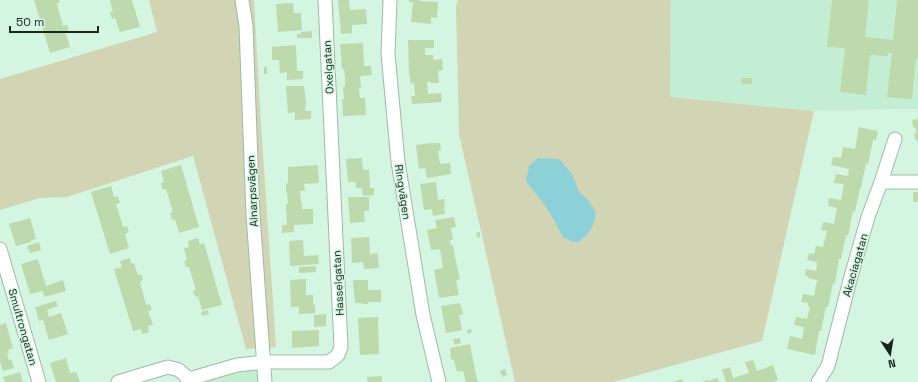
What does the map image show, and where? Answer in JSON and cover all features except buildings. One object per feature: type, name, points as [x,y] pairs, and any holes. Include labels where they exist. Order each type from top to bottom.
[{"type":"street","name":"Alnarpsvägen","points":[[242,0],[246,26],[252,215],[265,382]]},
{"type":"street","name":"Oxelgatan","points":[[325,0],[331,134]]},
{"type":"street","name":"Ringvägen","points":[[390,0],[388,54],[398,162],[423,315],[439,382]]},
{"type":"street","name":"Hasselgatan","points":[[264,362],[329,362],[338,354],[341,347],[331,134]]},
{"type":"street","name":"Akaciagatan","points":[[818,382],[828,366],[868,217],[895,139]]},
{"type":"street","points":[[881,182],[918,182]]},
{"type":"street","name":"Smultrongatan","points":[[0,249],[39,382]]},
{"type":"street","points":[[118,382],[168,367],[179,370],[188,380],[237,365],[264,362]]},
{"type":"shaded area","points":[[149,0],[254,0],[276,347],[246,349],[193,156],[67,197],[40,198],[0,210],[0,79],[157,32]]},
{"type":"shaded area","points":[[458,0],[671,0],[670,97],[814,111],[762,341],[613,382],[515,382],[459,134],[456,6]]},
{"type":"shaded area","points":[[671,0],[918,0],[918,109],[814,111],[669,97]]},
{"type":"shaded area","points":[[264,362],[265,382],[187,382]]},
{"type":"water","points":[[538,158],[559,159],[572,174],[579,192],[588,200],[596,212],[591,229],[586,236],[578,242],[571,241],[563,237],[550,213],[526,181],[529,166]]}]
